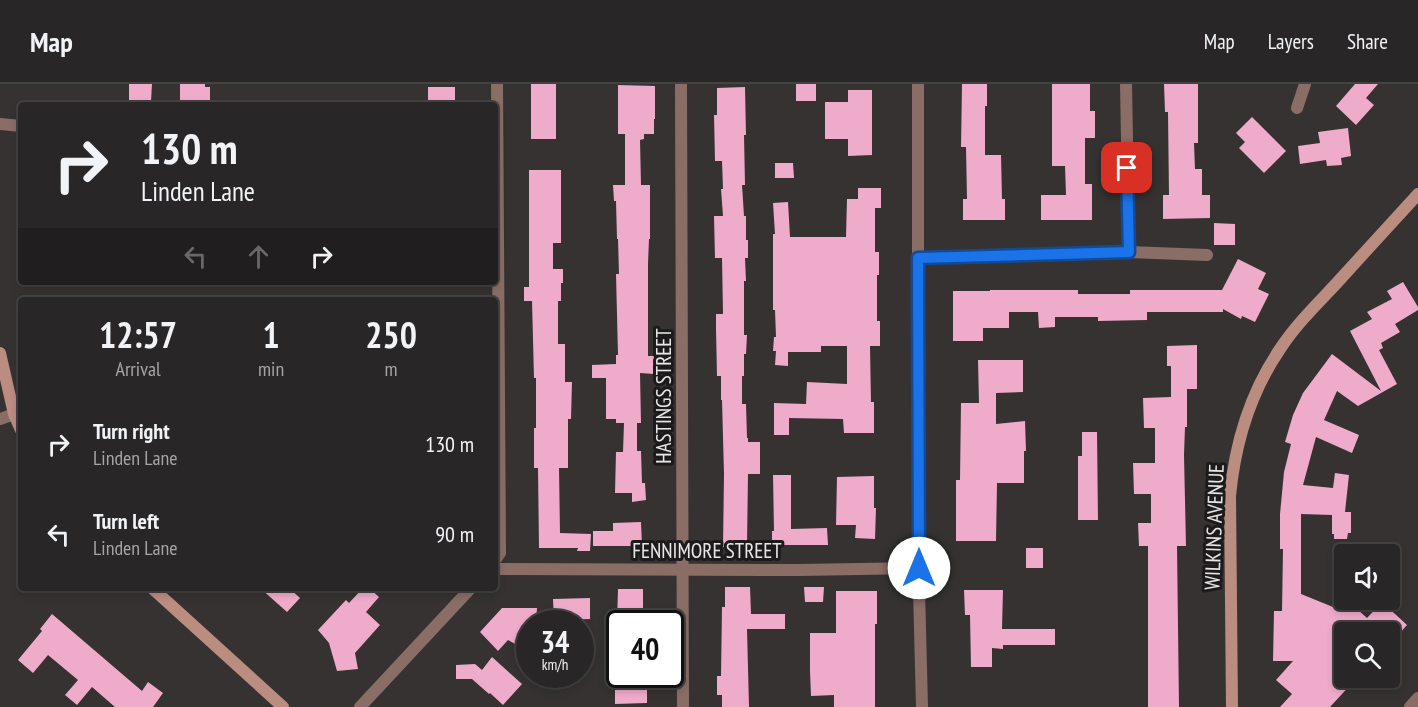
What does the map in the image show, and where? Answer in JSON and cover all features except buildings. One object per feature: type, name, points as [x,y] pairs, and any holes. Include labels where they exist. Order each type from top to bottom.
[{"type":"main road","name":"WILKINS AVENUE","points":[[1232,707],[1230,496],[1233,469],[1246,416],[1280,348],[1305,317],[1418,194]]},
{"type":"main road","points":[[0,353],[18,423]]},
{"type":"main road","points":[[155,591],[283,707]]},
{"type":"street","points":[[497,84],[497,102]]},
{"type":"street","name":"HASTINGS STREET","points":[[681,84],[683,707]]},
{"type":"street","points":[[918,84],[919,568],[922,707]]},
{"type":"street","points":[[1126,84],[1129,252]]},
{"type":"street","points":[[1298,108],[1305,84]]},
{"type":"street","points":[[0,124],[18,126]]},
{"type":"street","points":[[498,240],[500,553],[498,556]]},
{"type":"street","points":[[918,258],[1129,252],[1207,255]]},
{"type":"street","points":[[0,419],[14,414]]},
{"type":"street","name":"FENNIMORE STREET","points":[[498,569],[919,568]]},
{"type":"street","points":[[360,707],[468,591]]},
{"type":"street","points":[[1410,707],[1418,698]]},
{"type":"route","points":[[919,568],[918,258],[1129,252],[1127,168]]}]
